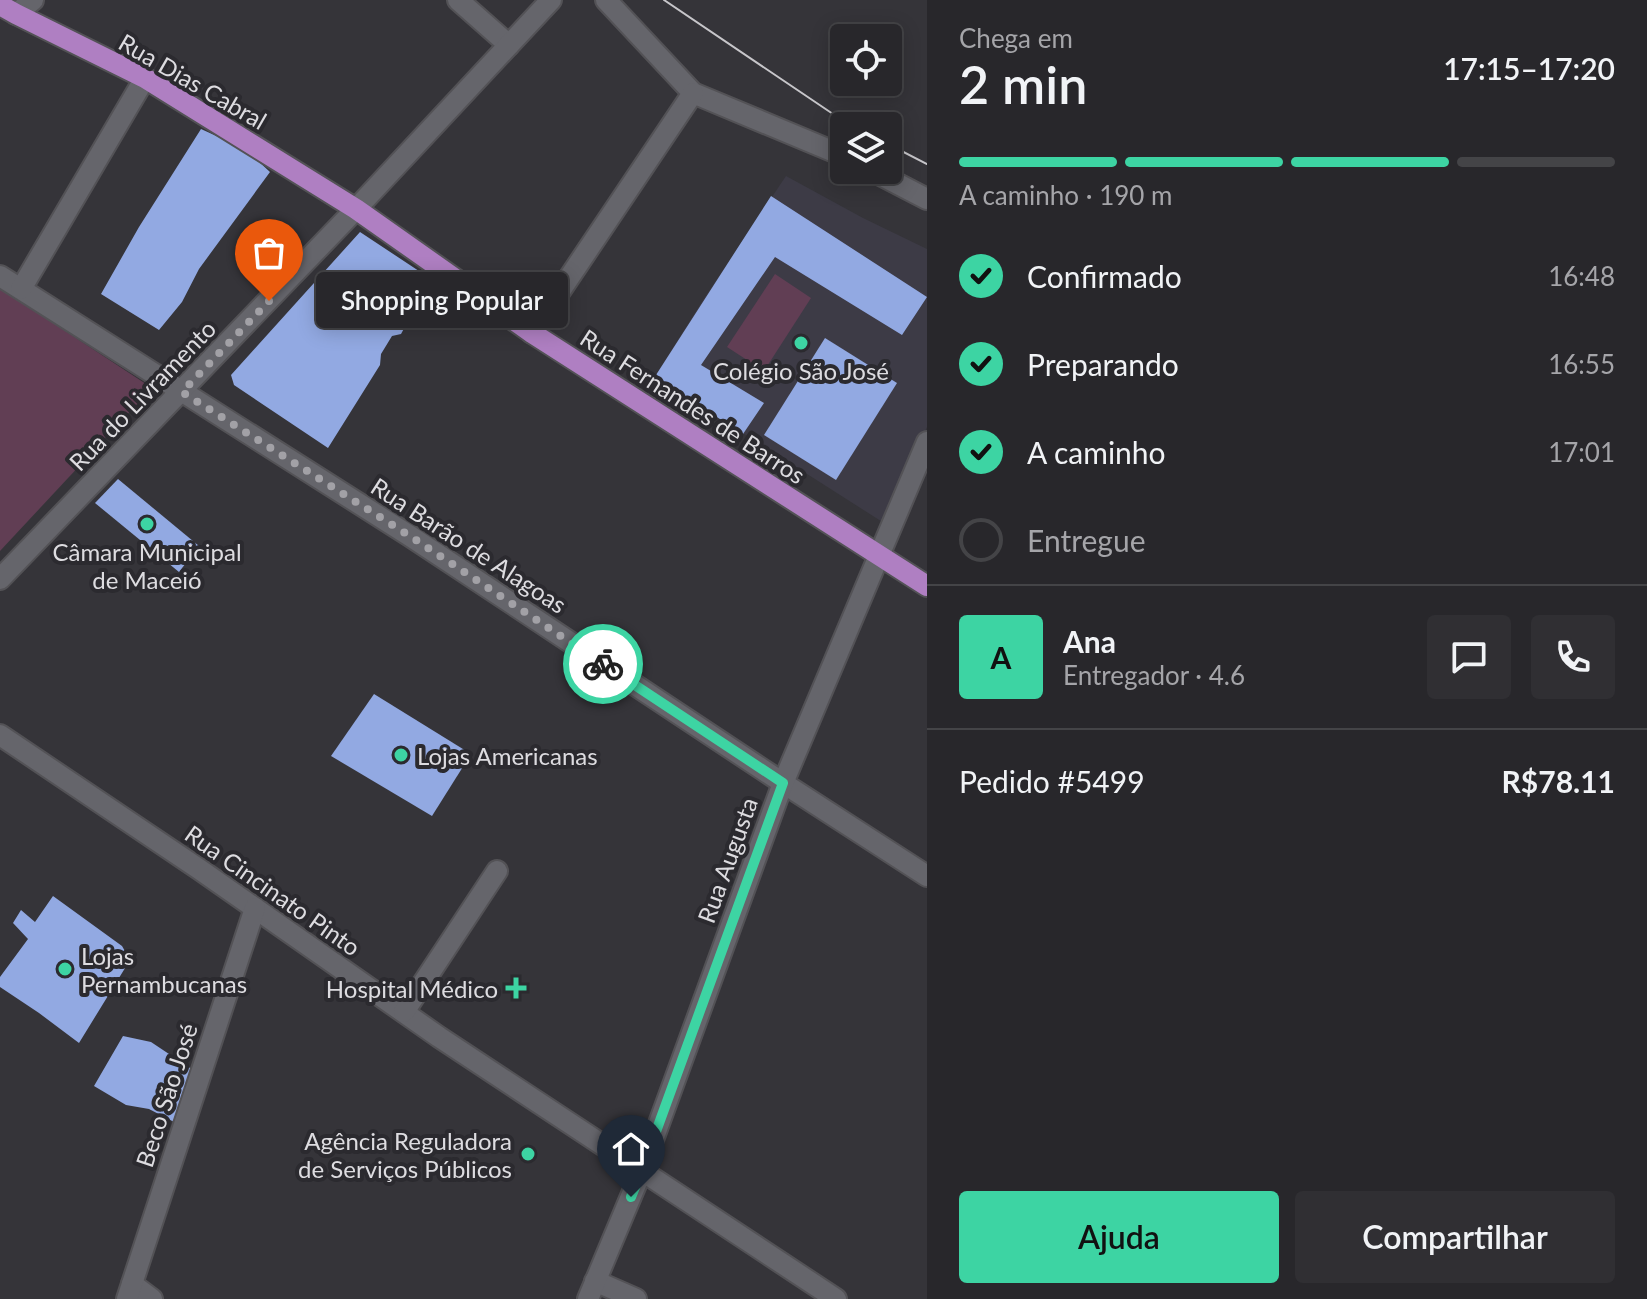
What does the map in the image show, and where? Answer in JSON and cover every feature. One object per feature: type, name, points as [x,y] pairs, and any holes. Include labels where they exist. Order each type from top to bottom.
[{"type":"main road","name":"Rua Dias Cabral","points":[[8,10],[145,78],[356,209]]},
{"type":"main road","name":"Rua Fernandes de Barros","points":[[356,209],[532,333],[927,586]]},
{"type":"street","points":[[8,10],[33,0]]},
{"type":"street","points":[[458,0],[509,45]]},
{"type":"street","name":"Rua do Livramento","points":[[0,579],[182,392],[551,0]]},
{"type":"street","points":[[606,0],[693,93],[830,150]]},
{"type":"street","points":[[21,289],[145,78]]},
{"type":"street","points":[[532,333],[693,93]]},
{"type":"street","points":[[898,184],[927,199]]},
{"type":"street","name":"Rua Barão de Alagoas","points":[[0,276],[410,536],[927,876]]},
{"type":"street","name":"Rua Augusta","points":[[591,1290],[642,1170],[783,783],[927,442]]},
{"type":"street","name":"Rua Cincinato Pinto","points":[[0,735],[404,1012],[836,1299]]},
{"type":"street","points":[[404,1012],[497,871]]},
{"type":"street","name":"Beco São José","points":[[129,1292],[255,908]]},
{"type":"street","points":[[591,1290],[636,1299]]},
{"type":"street","points":[[129,1292],[152,1299]]},
{"type":"shaded area","name":"Colégio São José","points":[[786,176],[927,249],[927,427],[884,523],[683,395],[676,406],[647,389]]},
{"type":"shaded area","points":[[775,274],[811,298],[764,371],[727,347]]},
{"type":"shaded area","points":[[0,288],[152,388],[0,551]]},
{"type":"building","points":[[201,129],[245,149],[270,172],[199,269],[182,302],[159,330],[101,294]]},
{"type":"building","points":[[771,196],[927,297],[902,335],[775,257],[701,365],[764,403],[743,434],[683,395],[676,406],[647,389]]},
{"type":"building","points":[[360,232],[431,279],[401,334],[392,336],[381,354],[380,365],[328,448],[234,385],[231,375]]},
{"type":"building","points":[[825,338],[897,383],[836,480],[764,435]]},
{"type":"building","name":"Câmara Municipal de Maceió","points":[[118,479],[199,546],[179,572],[95,503]]},
{"type":"building","name":"Lojas Americanas","points":[[374,694],[471,754],[432,816],[331,756]]},
{"type":"building","name":"Lojas Pernambucanas","points":[[53,896],[122,946],[130,960],[79,1043],[0,987],[0,977],[28,939],[13,923],[21,910],[35,922]]},
{"type":"building","points":[[123,1036],[151,1042],[193,1070],[176,1123],[149,1109],[126,1105],[94,1086]]},
{"type":"tram line","points":[[664,0],[830,112]]},
{"type":"tram line","points":[[902,151],[927,164]]},
{"type":"way so far","points":[[269,301],[182,392],[410,536],[603,664]]},
{"type":"place","name":"Shopping Popular","points":[[269,301]]},
{"type":"place","name":"Colégio São José","points":[[801,343]]},
{"type":"place","name":"Câmara Municipal de Maceió","points":[[147,524]]},
{"type":"place","name":"Lojas Americanas","points":[[401,755]]},
{"type":"place","name":"Lojas Pernambucanas","points":[[65,969]]},
{"type":"place","name":"Hospital Médico","points":[[516,988]]},
{"type":"place","name":"Agência Reguladora de Serviços Públicos","points":[[528,1154]]},
{"type":"route","points":[[603,664],[783,783],[631,1197]]}]
